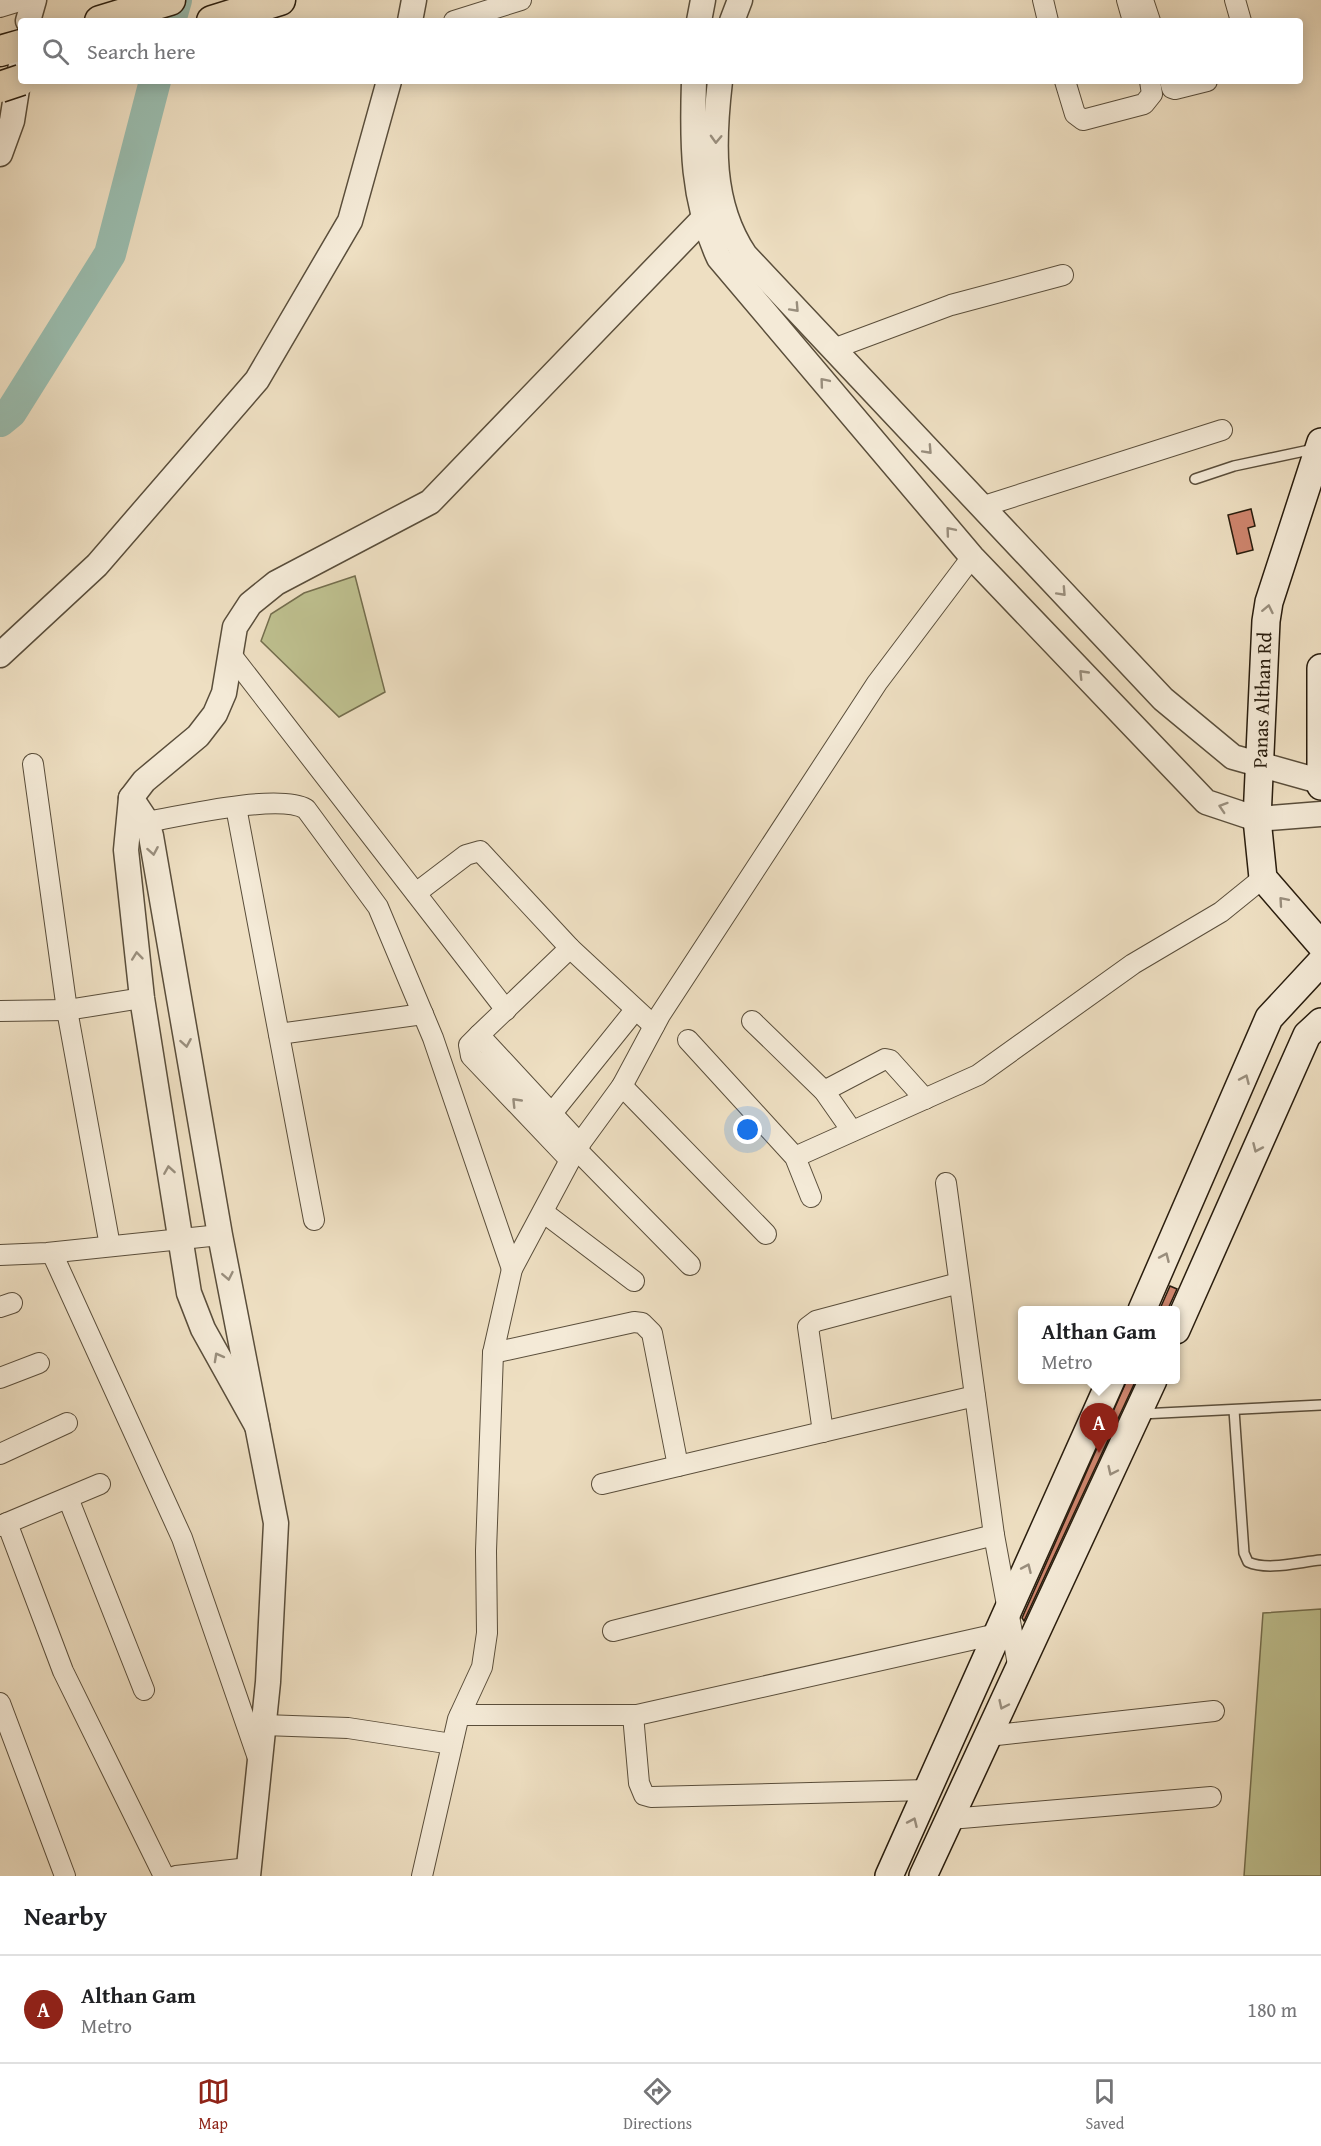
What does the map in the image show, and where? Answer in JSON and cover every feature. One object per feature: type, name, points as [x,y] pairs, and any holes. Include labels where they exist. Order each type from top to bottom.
[{"type":"main road","points":[[110,18],[170,0]]},
{"type":"main road","points":[[222,18],[280,0]]},
{"type":"main road","points":[[0,51],[18,46]]},
{"type":"main road","points":[[0,87],[18,81]]},
{"type":"main road","name":"Panas Althan Rd","points":[[1263,878],[1257,819],[1266,621],[1269,602],[1320,445]]},
{"type":"main road","points":[[1320,783],[1321,668]]},
{"type":"main road","points":[[1263,878],[1321,945]]},
{"type":"main road","points":[[1144,1306],[1269,1018],[1321,962]]},
{"type":"main road","points":[[1180,1321],[1306,1035],[1321,1022]]},
{"type":"main road","points":[[889,1876],[1109,1384]]},
{"type":"main road","points":[[923,1876],[1151,1384]]},
{"type":"street","points":[[0,7],[23,0]]},
{"type":"street","points":[[29,18],[34,0]]},
{"type":"street","points":[[411,18],[414,0]]},
{"type":"street","points":[[464,18],[521,0]]},
{"type":"street","points":[[700,18],[703,0]]},
{"type":"street","points":[[733,18],[740,0]]},
{"type":"street","points":[[1043,0],[1047,18]]},
{"type":"street","points":[[1126,0],[1131,18]]},
{"type":"street","points":[[1143,0],[1149,18]]},
{"type":"street","points":[[1235,0],[1240,18]]},
{"type":"street","points":[[2,148],[12,121],[18,83]]},
{"type":"street","points":[[0,655],[98,565],[246,396],[339,241],[358,196],[388,84]]},
{"type":"street","points":[[694,84],[693,141],[699,202],[703,219],[719,258],[972,557],[1206,802],[1257,819],[1321,814]]},
{"type":"street","points":[[720,84],[715,161],[722,209],[732,235],[745,255],[1163,699],[1233,757],[1260,767],[1320,783]]},
{"type":"street","points":[[1066,84],[1075,114],[1083,120],[1144,104],[1152,94],[1150,84]]},
{"type":"street","points":[[1171,84],[1175,89],[1195,84]]},
{"type":"street","points":[[257,1426],[195,1311],[180,1239],[142,998],[126,850],[131,798],[144,782],[198,736],[215,714],[224,693],[229,652],[235,627],[262,592],[417,511],[436,497],[703,219]]},
{"type":"street","points":[[833,349],[951,305],[1064,275]]},
{"type":"street","points":[[981,507],[1222,430]]},
{"type":"street","points":[[422,1876],[460,1715],[482,1667],[487,1633],[486,1551],[493,1353],[512,1269],[575,1151],[622,1086],[654,1026],[877,683],[972,557]]},
{"type":"street","points":[[229,652],[506,1010]]},
{"type":"street","points":[[33,764],[68,1010],[110,1246]]},
{"type":"street","points":[[131,798],[147,822],[220,1235],[276,1522],[264,1725],[249,1872],[176,1876]]},
{"type":"street","points":[[147,822],[236,807],[290,803],[306,809],[378,908],[423,1014],[512,1269]]},
{"type":"street","points":[[236,807],[314,1220]]},
{"type":"street","points":[[416,893],[466,855],[480,851],[570,948],[654,1026]]},
{"type":"street","points":[[795,1157],[978,1075],[1133,964],[1221,912],[1263,878]]},
{"type":"street","points":[[570,948],[479,1035],[470,1045],[471,1056],[546,1120],[690,1265]]},
{"type":"street","points":[[0,1011],[68,1010],[142,998]]},
{"type":"street","points":[[546,1120],[635,1010]]},
{"type":"street","points":[[279,1034],[423,1014]]},
{"type":"street","points":[[752,1021],[824,1091],[852,1131]]},
{"type":"street","points":[[688,1040],[795,1157],[811,1197]]},
{"type":"street","points":[[824,1091],[885,1059],[890,1060],[925,1099]]},
{"type":"street","points":[[622,1086],[766,1234]]},
{"type":"street","points":[[946,1183],[994,1535],[1002,1623],[1019,1670]]},
{"type":"street","points":[[543,1212],[634,1281]]},
{"type":"street","points":[[0,1255],[52,1253],[220,1235]]},
{"type":"street","points":[[52,1253],[182,1538],[260,1763]]},
{"type":"street","points":[[823,1432],[808,1327],[816,1321],[959,1283]]},
{"type":"street","points":[[493,1353],[634,1322],[642,1323],[652,1333],[678,1466]]},
{"type":"street","points":[[0,1378],[39,1363]]},
{"type":"street","points":[[602,1484],[975,1396]]},
{"type":"street","points":[[0,1454],[66,1423]]},
{"type":"street","points":[[100,1484],[4,1524],[63,1671],[164,1876]]},
{"type":"street","points":[[68,1498],[144,1690]]},
{"type":"street","points":[[613,1631],[994,1535]]},
{"type":"street","points":[[460,1715],[633,1715],[1002,1623]]},
{"type":"street","points":[[0,1703],[65,1876]]},
{"type":"street","points":[[988,1736],[1214,1711]]},
{"type":"street","points":[[633,1715],[639,1783],[644,1795],[651,1797],[927,1790]]},
{"type":"street","points":[[264,1725],[348,1728],[452,1744]]},
{"type":"street","points":[[950,1819],[1210,1797]]},
{"type":"lane","points":[[1195,479],[1234,466],[1320,445]]},
{"type":"lane","points":[[1138,1414],[1321,1405]]},
{"type":"lane","points":[[1234,1410],[1244,1553],[1248,1562],[1256,1566],[1267,1566],[1321,1560]]},
{"type":"green space","points":[[355,576],[385,692],[339,717],[261,641],[271,614],[304,593]]},
{"type":"green space","points":[[1321,1609],[1321,1876],[1244,1876],[1263,1613]]},
{"type":"building","points":[[1251,509],[1255,526],[1248,528],[1253,550],[1237,554],[1228,515]]},
{"type":"building","points":[[1170,1286],[1177,1289],[1169,1306],[1161,1306]]},
{"type":"building","points":[[1125,1384],[1134,1384],[1024,1621],[1022,1618]]},
{"type":"waterway","points":[[171,18],[176,0]]},
{"type":"waterway","points":[[0,421],[11,412],[110,254],[154,84]]},
{"type":"place","name":"Althan Gam","points":[[1099,1453]]}]
